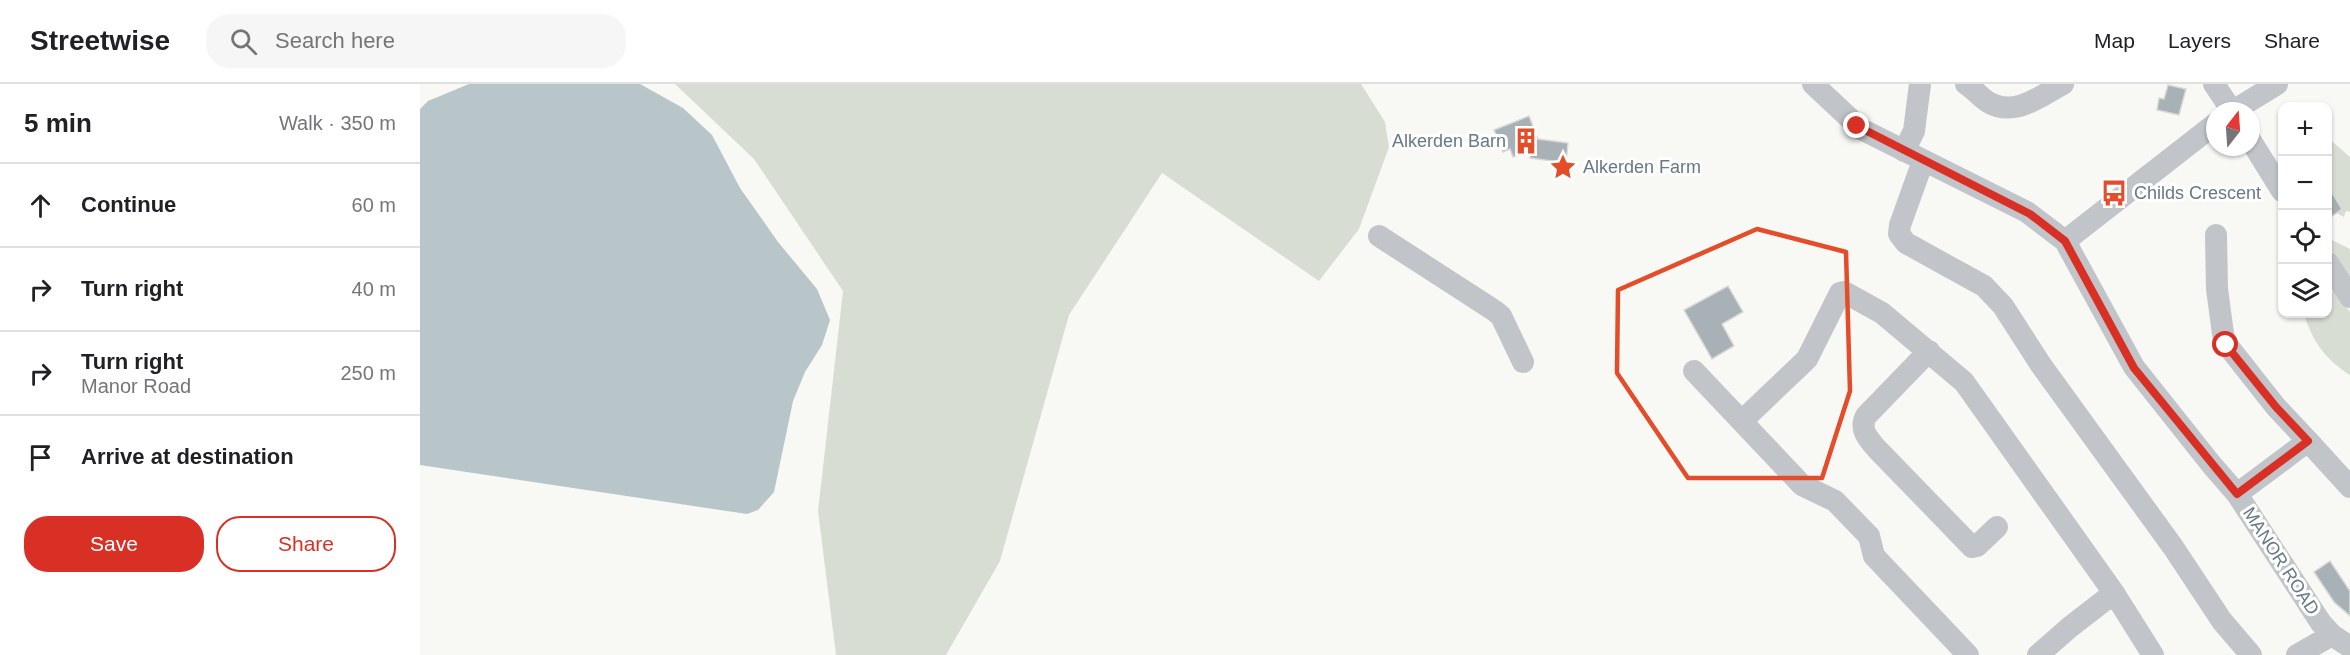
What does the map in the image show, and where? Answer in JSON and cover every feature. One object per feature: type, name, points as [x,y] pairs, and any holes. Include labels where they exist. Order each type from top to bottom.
[{"type":"street","name":"MANOR ROAD","points":[[1813,84],[1857,126],[2030,214],[2065,241],[2134,368],[2237,494],[2312,610],[2341,641]]},
{"type":"street","points":[[1920,84],[1914,129],[1914,156],[1899,234],[1906,243],[1984,286],[2002,306],[2041,365],[2173,548],[2222,621],[2251,655]]},
{"type":"street","points":[[1966,84],[1992,104],[2010,108],[2034,100],[2063,84]]},
{"type":"street","points":[[2214,84],[2227,102]]},
{"type":"street","points":[[2248,102],[2277,84]]},
{"type":"street","points":[[2065,241],[2206,131]]},
{"type":"street","points":[[2260,155],[2278,183]]},
{"type":"street","points":[[2216,235],[2217,289],[2224,341],[2276,407],[2350,487]]},
{"type":"street","points":[[1379,236],[1501,316],[1523,362]]},
{"type":"street","points":[[2328,264],[2340,291]]},
{"type":"street","points":[[1742,421],[1807,360],[1842,292],[1882,313],[1929,351],[1969,388],[2114,593],[2153,655]]},
{"type":"street","points":[[1929,351],[1866,416],[1863,423],[1865,433],[1877,449],[1972,547],[1977,546],[1997,527]]},
{"type":"street","points":[[1694,371],[1802,485],[1835,501],[1869,536],[1874,556],[1968,655]]},
{"type":"street","points":[[2237,494],[2308,441]]},
{"type":"street","points":[[2038,655],[2114,593]]},
{"type":"street","points":[[2297,655],[2341,641]]},
{"type":"highlighted area","points":[[1757,229],[1846,252],[1850,391],[1822,478],[1688,478],[1617,373],[1618,290]]},
{"type":"shaded area","points":[[469,84],[640,84],[683,108],[712,135],[740,188],[778,242],[817,289],[830,320],[822,345],[805,372],[793,401],[774,492],[758,510],[747,514],[420,465],[420,109],[428,101]]},
{"type":"shaded area","points":[[675,84],[1361,84],[1385,122],[1389,147],[1359,229],[1319,281],[1162,173],[1069,315],[1000,561],[946,655],[836,655],[818,511],[843,291],[754,159]]},
{"type":"shaded area","points":[[2332,141],[2350,157],[2350,212],[2346,211],[2344,217],[2336,213],[2333,207],[2338,204],[2332,193]]},
{"type":"shaded area","points":[[2332,240],[2350,249],[2350,281],[2332,252]]},
{"type":"shaded area","points":[[2332,292],[2335,292],[2350,312],[2350,375],[2327,356],[2311,333],[2305,318],[2332,318]]},
{"type":"building","points":[[2168,85],[2186,89],[2179,115],[2157,110],[2159,98],[2164,99]]},
{"type":"building","name":"Alkerden Barn","points":[[1529,116],[1538,139],[1568,143],[1566,163],[1530,158],[1531,150],[1513,157],[1510,149],[1503,152],[1494,130]]},
{"type":"building","points":[[2332,193],[2342,209],[2332,216]]},
{"type":"building","points":[[1728,286],[1743,312],[1722,324],[1734,346],[1712,359],[1684,310]]},
{"type":"building","points":[[2330,561],[2350,591],[2350,616],[2334,602],[2314,572]]},
{"type":"place","name":"Alkerden Barn","points":[[1526,141]]},
{"type":"place","name":"Alkerden Farm","points":[[1563,167]]},
{"type":"place","name":"Childs Crescent","points":[[2114,193]]},
{"type":"route","points":[[1857,126],[2030,214],[2065,241],[2090,283],[2134,368],[2237,494],[2308,441],[2276,407],[2226,345]]}]
